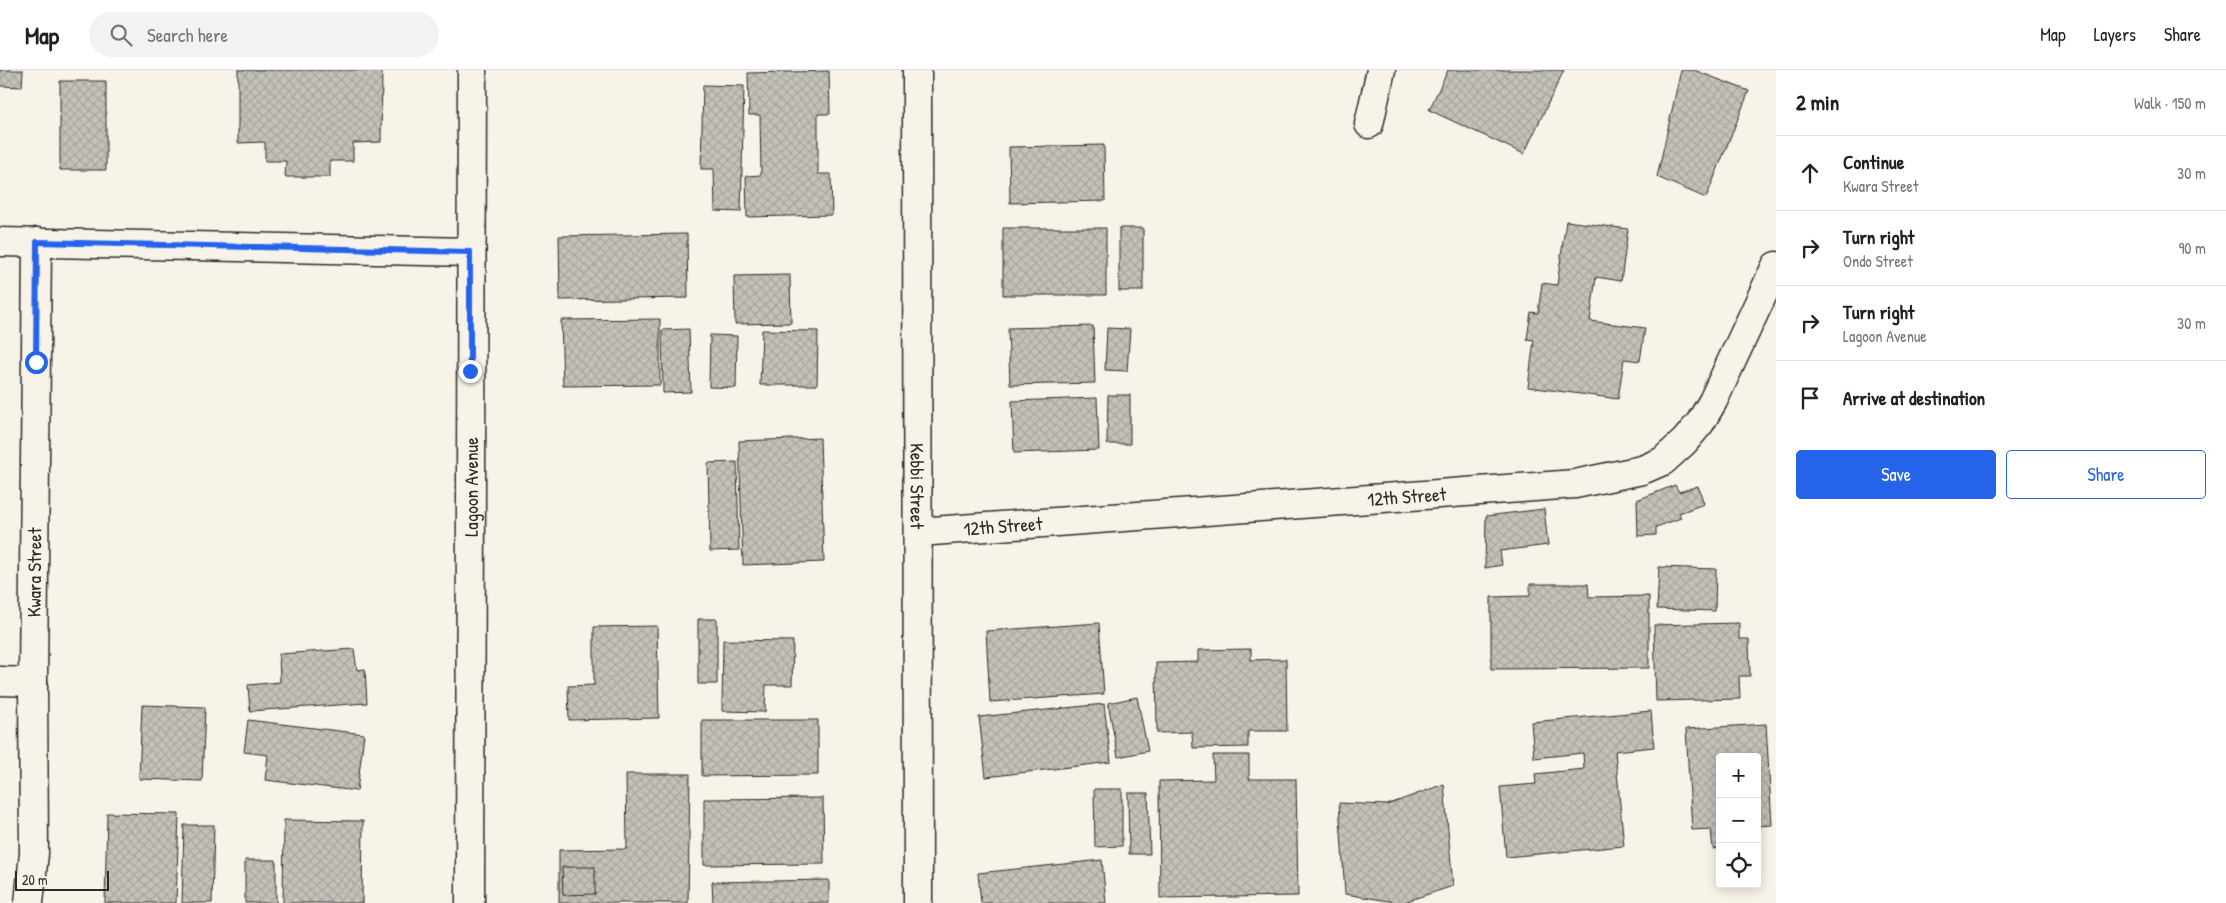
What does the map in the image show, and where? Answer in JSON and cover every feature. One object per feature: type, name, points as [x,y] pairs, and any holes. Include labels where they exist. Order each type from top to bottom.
[{"type":"street","name":"Lagoon Avenue","points":[[470,903],[470,252],[472,70]]},
{"type":"street","name":"Kebbi Street","points":[[917,70],[918,903]]},
{"type":"street","points":[[1369,124],[1381,70]]},
{"type":"street","points":[[0,242],[470,252]]},
{"type":"street","name":"Kwara Street","points":[[29,903],[34,853],[33,682],[37,242]]},
{"type":"street","name":"12th Street","points":[[919,532],[1576,484],[1642,470],[1663,461],[1700,423],[1776,266]]},
{"type":"street","points":[[0,681],[33,682]]},
{"type":"building","points":[[0,70],[23,70],[22,87],[0,86]]},
{"type":"building","points":[[238,70],[382,70],[381,142],[353,143],[353,161],[330,161],[330,177],[285,177],[286,161],[265,161],[265,142],[238,143]]},
{"type":"building","points":[[1448,70],[1564,70],[1524,154],[1429,110]]},
{"type":"building","points":[[1681,70],[1694,70],[1749,91],[1706,198],[1657,177]]},
{"type":"building","points":[[829,71],[830,114],[818,114],[818,174],[831,174],[832,215],[747,217],[746,176],[761,175],[760,115],[749,115],[748,73]]},
{"type":"building","points":[[60,81],[106,81],[106,170],[60,170]]},
{"type":"building","points":[[703,85],[744,86],[741,212],[715,211],[714,169],[701,169]]},
{"type":"building","points":[[1104,145],[1105,201],[1010,203],[1009,147]]},
{"type":"building","points":[[1566,221],[1628,229],[1621,281],[1596,277],[1590,321],[1645,328],[1640,361],[1624,359],[1618,399],[1528,387],[1534,340],[1527,339],[1531,312],[1538,313],[1542,283],[1557,285]]},
{"type":"building","points":[[1003,228],[1106,228],[1106,295],[1003,295]]},
{"type":"building","points":[[1119,228],[1143,228],[1143,291],[1119,291]]},
{"type":"building","points":[[687,234],[688,298],[560,300],[559,236]]},
{"type":"building","points":[[790,275],[791,323],[735,324],[734,276]]},
{"type":"building","points":[[660,319],[660,385],[563,386],[561,320]]},
{"type":"building","points":[[1093,326],[1095,383],[1010,385],[1008,328]]},
{"type":"building","points":[[1107,328],[1130,329],[1127,371],[1105,370]]},
{"type":"building","points":[[689,329],[691,392],[663,393],[662,330]]},
{"type":"building","points":[[762,330],[818,331],[817,385],[760,385]]},
{"type":"building","points":[[710,335],[737,336],[736,388],[709,387]]},
{"type":"building","points":[[1108,395],[1130,395],[1130,444],[1107,444]]},
{"type":"building","points":[[1097,398],[1099,450],[1014,453],[1012,401]]},
{"type":"building","points":[[820,438],[824,562],[743,565],[739,441]]},
{"type":"building","points":[[737,462],[739,550],[710,551],[708,463]]},
{"type":"building","points":[[1675,485],[1679,492],[1698,486],[1704,504],[1679,513],[1681,518],[1656,527],[1656,535],[1638,536],[1637,500]]},
{"type":"building","points":[[1544,509],[1548,545],[1500,551],[1502,565],[1485,568],[1486,516]]},
{"type":"building","points":[[1659,567],[1716,569],[1715,611],[1657,609]]},
{"type":"building","points":[[1530,584],[1588,584],[1589,597],[1649,596],[1649,668],[1491,669],[1491,597],[1530,596]]},
{"type":"building","points":[[698,619],[717,619],[717,684],[698,684]]},
{"type":"building","points":[[1099,623],[1104,694],[990,702],[986,631]]},
{"type":"building","points":[[1739,623],[1739,639],[1749,639],[1750,676],[1739,676],[1740,699],[1656,701],[1654,625]]},
{"type":"building","points":[[657,626],[659,718],[569,720],[568,686],[594,685],[594,627]]},
{"type":"building","points":[[723,640],[793,641],[792,685],[766,685],[765,712],[722,711]]},
{"type":"building","points":[[354,649],[357,670],[365,669],[367,703],[250,711],[248,685],[280,682],[279,654]]},
{"type":"building","points":[[1251,649],[1251,660],[1286,659],[1287,731],[1248,731],[1248,747],[1193,748],[1192,732],[1157,733],[1156,663],[1198,662],[1198,650]]},
{"type":"building","points":[[1137,697],[1148,751],[1118,757],[1108,703]]},
{"type":"building","points":[[1104,704],[1111,762],[986,777],[979,717]]},
{"type":"building","points":[[142,705],[205,707],[202,781],[139,779]]},
{"type":"building","points":[[1651,711],[1654,747],[1615,751],[1624,846],[1506,857],[1500,787],[1536,784],[1535,774],[1584,769],[1583,753],[1534,758],[1531,722]]},
{"type":"building","points":[[248,720],[364,734],[357,791],[265,780],[268,755],[244,752]]},
{"type":"building","points":[[702,720],[818,720],[818,775],[702,776]]},
{"type":"building","points":[[1766,724],[1772,825],[1761,826],[1761,753],[1716,753],[1716,849],[1713,849],[1711,829],[1692,830],[1686,729]]},
{"type":"building","points":[[1213,755],[1249,755],[1249,779],[1296,779],[1298,896],[1160,898],[1159,781],[1214,780]]},
{"type":"building","points":[[626,774],[690,774],[688,903],[559,903],[559,850],[627,849]]},
{"type":"building","points":[[1444,784],[1453,886],[1401,903],[1345,894],[1339,803],[1387,805]]},
{"type":"building","points":[[1094,789],[1122,789],[1122,846],[1095,847]]},
{"type":"building","points":[[1128,793],[1148,793],[1150,854],[1129,854]]},
{"type":"building","points":[[823,798],[824,864],[704,865],[704,799]]},
{"type":"building","points":[[107,813],[179,814],[176,903],[105,903]]},
{"type":"building","points":[[284,820],[363,821],[362,903],[283,903]]},
{"type":"building","points":[[184,825],[214,825],[212,903],[182,903]]},
{"type":"building","points":[[245,860],[276,860],[276,903],[245,903]]},
{"type":"building","points":[[1102,860],[1106,903],[981,903],[978,873]]},
{"type":"building","points":[[562,867],[595,867],[595,894],[563,895]]},
{"type":"building","points":[[829,880],[829,903],[713,903],[712,882]]},
{"type":"route","points":[[36,362],[37,242],[470,252],[470,371]]}]
